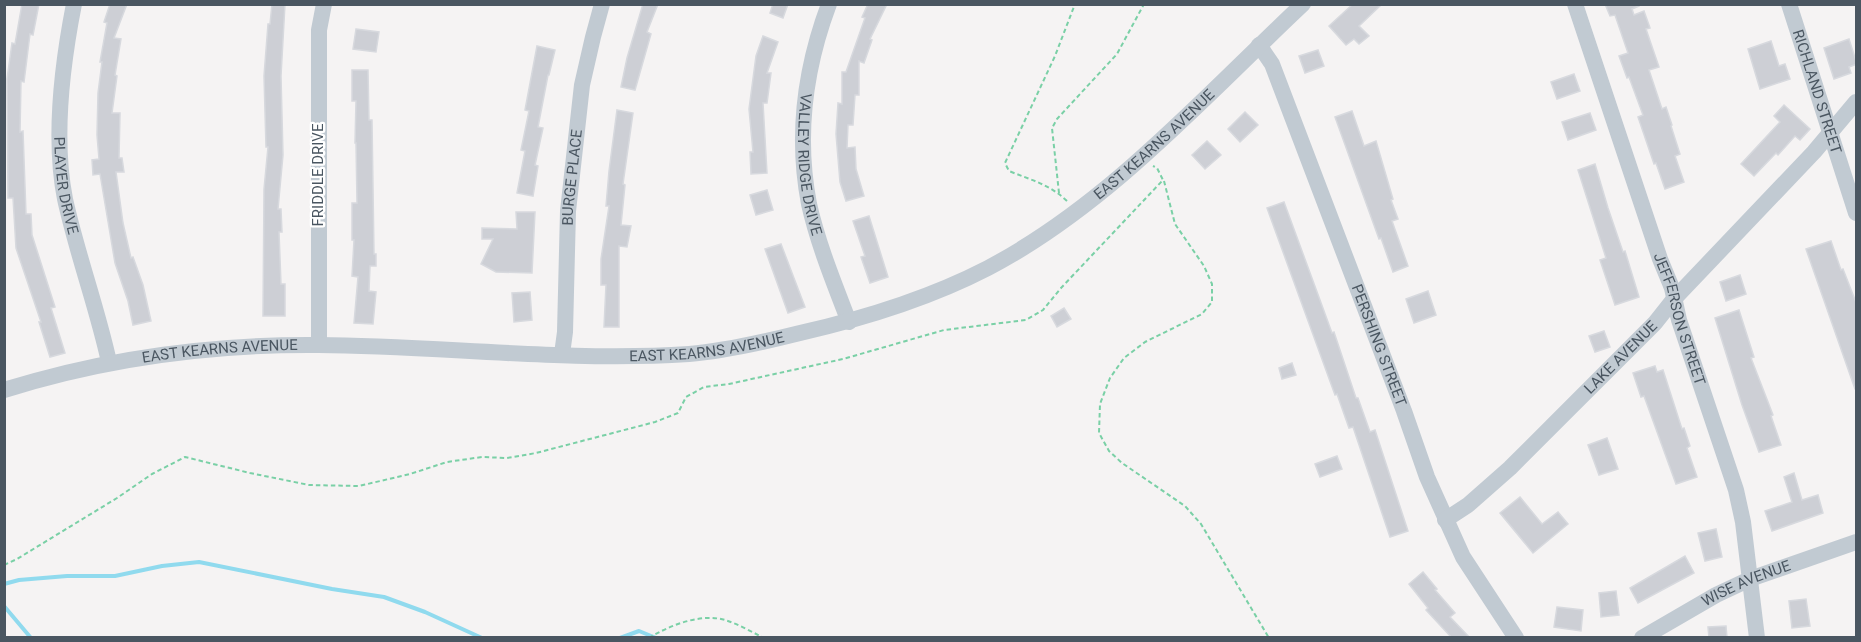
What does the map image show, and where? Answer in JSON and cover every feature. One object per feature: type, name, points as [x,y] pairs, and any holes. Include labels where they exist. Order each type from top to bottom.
[{"type":"street","name":"PLAYER DRIVE","points":[[74,4],[64,67],[60,124],[61,169],[65,199],[109,362]]},
{"type":"street","name":"FRIDDLE DRIVE","points":[[319,345],[319,30],[324,4]]},
{"type":"street","name":"BURGE PLACE","points":[[562,354],[568,211],[574,154],[582,85],[602,4]]},
{"type":"street","name":"VALLEY RIDGE DRIVE","points":[[829,4],[817,35],[809,71],[804,116],[805,169],[809,204],[823,253],[849,322]]},
{"type":"street","name":"EAST KEARNS AVENUE","points":[[4,390],[109,362],[229,348],[319,345],[562,354],[690,354],[749,345],[849,322],[901,307],[989,267],[1046,232],[1119,179],[1303,4]]},
{"type":"street","name":"JEFFERSON STREET","points":[[1575,4],[1736,490],[1743,522],[1756,638]]},
{"type":"street","name":"RICHLAND STREET","points":[[1789,4],[1857,213]]},
{"type":"street","name":"PERSHING STREET","points":[[1259,45],[1272,64],[1445,520],[1463,557],[1516,638]]},
{"type":"street","name":"LAKE AVENUE","points":[[1445,520],[1468,505],[1510,468],[1655,323],[1674,299],[1814,152],[1857,102]]},
{"type":"street","name":"WISE AVENUE","points":[[1642,638],[1716,595],[1750,579],[1857,542]]},
{"type":"path","points":[[1059,193],[1052,128],[1057,119],[1117,54],[1144,4]]},
{"type":"path","points":[[1163,180],[1175,224],[1204,266],[1212,284],[1212,302],[1202,314],[1144,342],[1124,358],[1110,378],[1100,404],[1099,433],[1108,451],[1185,506],[1201,524],[1269,638]]},
{"type":"path","points":[[649,638],[660,631],[705,618],[725,620],[764,638]]},
{"type":"building","points":[[22,4],[39,4],[33,35],[30,34],[24,82],[21,81],[20,132],[23,131],[26,214],[31,214],[32,235],[55,307],[51,308],[65,353],[50,357],[39,322],[41,322],[16,248],[13,198],[8,198],[7,79],[12,43],[15,44]]},
{"type":"building","points":[[110,4],[127,4],[114,38],[121,39],[112,113],[120,113],[119,158],[122,158],[124,172],[116,172],[123,223],[131,258],[133,257],[143,285],[151,321],[133,325],[128,301],[115,263],[100,174],[93,175],[92,160],[99,159],[97,135],[98,93],[102,62],[100,62],[107,23],[104,22]]},
{"type":"building","points":[[272,4],[285,4],[281,76],[283,155],[278,209],[281,209],[282,232],[279,232],[281,284],[285,284],[285,316],[263,316],[264,189],[268,147],[266,147],[264,76]]},
{"type":"building","points":[[643,4],[658,4],[647,32],[651,34],[635,90],[621,87]]},
{"type":"building","points":[[773,4],[788,4],[783,18],[770,13]]},
{"type":"building","points":[[868,4],[887,4],[870,39],[872,40],[864,63],[859,61],[859,95],[855,95],[853,125],[848,125],[847,148],[855,147],[856,169],[864,196],[846,201],[840,182],[836,134],[838,103],[842,104],[842,72],[846,72]]},
{"type":"building","points":[[1353,4],[1382,4],[1359,26],[1369,36],[1359,44],[1354,39],[1346,45],[1329,26]]},
{"type":"building","points":[[1605,4],[1638,4],[1639,6],[1632,9],[1634,15],[1644,11],[1650,28],[1646,29],[1659,67],[1649,70],[1662,109],[1666,107],[1672,125],[1680,154],[1675,156],[1684,182],[1665,189],[1638,117],[1643,115],[1619,56],[1628,53],[1615,15],[1610,16]]},
{"type":"building","points":[[356,29],[379,32],[376,52],[353,49]]},
{"type":"building","points":[[763,36],[778,42],[767,73],[771,73],[767,103],[763,103],[767,173],[751,174],[750,152],[753,152],[749,109],[756,56]]},
{"type":"building","points":[[1849,39],[1857,64],[1849,67],[1851,73],[1834,79],[1824,48]]},
{"type":"building","points":[[1771,41],[1779,66],[1785,64],[1790,79],[1760,89],[1748,49]]},
{"type":"building","points":[[537,46],[555,50],[538,127],[543,128],[535,165],[538,166],[533,196],[517,193],[525,151],[521,150],[529,111],[525,110]]},
{"type":"building","points":[[1318,50],[1324,66],[1305,73],[1299,56]]},
{"type":"building","points":[[352,70],[368,70],[369,120],[372,120],[374,254],[376,254],[376,266],[370,266],[369,291],[376,292],[373,324],[354,323],[358,277],[352,276],[354,240],[352,240],[352,203],[357,203],[356,101],[352,101]]},
{"type":"building","points":[[1574,74],[1580,91],[1557,99],[1551,82]]},
{"type":"building","points":[[1784,105],[1810,129],[1800,140],[1795,136],[1754,176],[1741,164],[1780,122],[1774,116]]},
{"type":"building","points":[[617,110],[633,113],[623,184],[625,185],[621,225],[631,226],[627,247],[619,246],[619,327],[604,327],[606,285],[601,285],[601,259],[609,206],[606,206]]},
{"type":"building","points":[[1352,111],[1364,146],[1376,141],[1393,199],[1391,200],[1398,219],[1392,221],[1408,266],[1393,272],[1335,117]]},
{"type":"building","points":[[1245,112],[1258,125],[1240,142],[1228,129]]},
{"type":"building","points":[[1590,113],[1596,130],[1568,140],[1562,122]]},
{"type":"building","points":[[1207,141],[1221,155],[1205,169],[1192,155]]},
{"type":"building","points":[[1595,164],[1639,297],[1615,305],[1600,260],[1606,258],[1578,170]]},
{"type":"building","points":[[767,190],[773,210],[756,215],[750,195]]},
{"type":"building","points":[[1284,202],[1332,333],[1334,332],[1356,398],[1358,398],[1370,432],[1375,430],[1408,531],[1390,537],[1353,427],[1349,428],[1337,394],[1335,395],[1267,208]]},
{"type":"building","points":[[516,212],[535,212],[532,273],[496,272],[481,264],[493,239],[482,239],[482,228],[517,229]]},
{"type":"building","points":[[869,216],[888,277],[870,283],[861,257],[865,256],[853,221]]},
{"type":"building","points":[[1831,241],[1857,305],[1857,389],[1855,389],[1806,249]]},
{"type":"building","points":[[781,244],[805,307],[788,313],[765,249]]},
{"type":"building","points":[[1740,275],[1746,294],[1726,301],[1720,282]]},
{"type":"building","points":[[1428,291],[1436,315],[1414,323],[1406,299]]},
{"type":"building","points":[[530,292],[532,320],[514,322],[512,293]]},
{"type":"building","points":[[1064,308],[1071,319],[1057,327],[1051,316]]},
{"type":"building","points":[[1739,310],[1754,357],[1751,358],[1773,415],[1771,416],[1781,445],[1759,452],[1715,318]]},
{"type":"building","points":[[1604,331],[1610,347],[1595,352],[1589,336]]},
{"type":"building","points":[[1292,363],[1296,375],[1282,379],[1279,368]]},
{"type":"building","points":[[1655,366],[1657,372],[1663,370],[1682,429],[1684,428],[1690,446],[1687,448],[1697,477],[1676,484],[1644,396],[1641,397],[1633,373]]},
{"type":"building","points":[[1607,438],[1618,469],[1599,475],[1588,445]]},
{"type":"building","points":[[1337,456],[1342,469],[1320,477],[1315,464]]},
{"type":"building","points":[[1794,473],[1802,500],[1818,495],[1823,513],[1772,531],[1765,511],[1792,502],[1784,477]]},
{"type":"building","points":[[1520,497],[1542,524],[1558,512],[1568,524],[1533,553],[1500,513]]},
{"type":"building","points":[[1716,529],[1722,557],[1705,561],[1698,533]]},
{"type":"building","points":[[1685,556],[1694,573],[1638,603],[1630,588]]},
{"type":"building","points":[[1423,572],[1455,613],[1450,617],[1470,638],[1452,638],[1426,610],[1428,608],[1409,584]]},
{"type":"building","points":[[1616,591],[1619,615],[1601,617],[1599,593]]},
{"type":"building","points":[[1806,599],[1810,626],[1792,628],[1789,601]]},
{"type":"building","points":[[1557,607],[1583,610],[1581,631],[1554,627]]},
{"type":"building","points":[[1726,626],[1727,638],[1709,638],[1708,627]]},
{"type":"waterway","points":[[4,584],[19,580],[67,576],[115,576],[162,566],[199,562],[332,589],[384,597],[425,612],[482,638]]},
{"type":"waterway","points":[[4,606],[31,638]]},
{"type":"waterway","points":[[620,638],[639,631],[656,638]]}]
